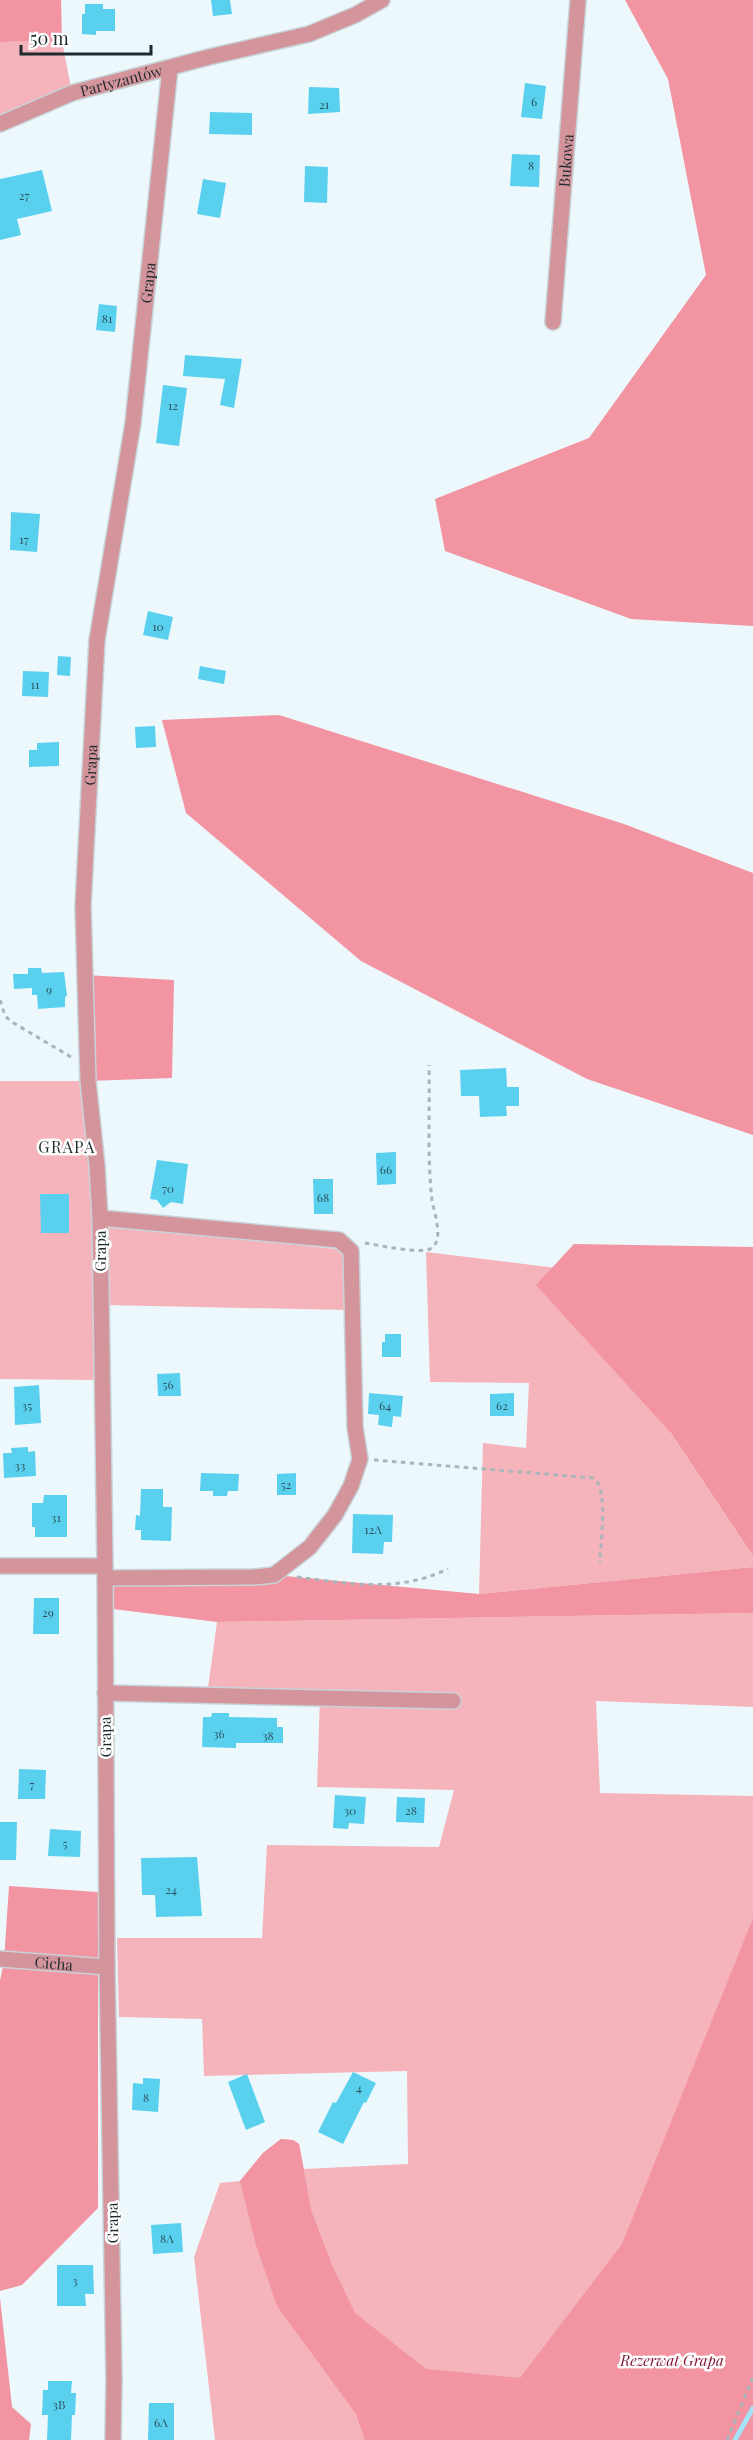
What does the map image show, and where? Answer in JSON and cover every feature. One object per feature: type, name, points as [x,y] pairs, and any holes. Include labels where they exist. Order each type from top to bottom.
[{"type":"street","name":"Partyzantów","points":[[0,124],[72,93],[309,34],[356,7],[382,0]]},
{"type":"street","name":"Bukowa","points":[[554,322],[578,0]]},
{"type":"street","name":"Grapa","points":[[113,2440],[115,2389],[107,1967],[100,1218],[88,1067],[83,906],[97,640],[133,423],[170,68]]},
{"type":"street","points":[[0,1566],[254,1577],[274,1575],[310,1547],[335,1515],[351,1486],[360,1459],[355,1427],[351,1251],[346,1246],[339,1240],[100,1218]]},
{"type":"street","points":[[105,1692],[453,1701]]},
{"type":"street","name":"Cicha","points":[[0,1959],[107,1967]]},
{"type":"path","points":[[0,1000],[5,1016],[12,1022],[88,1067]]},
{"type":"path","points":[[346,1246],[360,1243],[419,1250],[430,1249],[435,1243],[437,1232],[431,1189],[429,1065]]},
{"type":"path","points":[[360,1459],[594,1478],[600,1483],[602,1495],[600,1563]]},
{"type":"path","points":[[274,1575],[355,1584],[397,1585],[427,1579],[448,1569]]},
{"type":"path","points":[[727,2440],[753,2377]]},
{"type":"green space","points":[[0,0],[61,0],[62,41],[0,42]]},
{"type":"green space","points":[[625,0],[753,0],[753,626],[631,619],[445,551],[435,499],[589,438],[706,275],[668,79]]},
{"type":"green space","points":[[62,41],[72,93],[0,122],[0,42]]},
{"type":"green space","points":[[279,715],[624,824],[753,873],[753,1135],[587,1079],[361,961],[186,813],[162,720]]},
{"type":"green space","points":[[85,975],[174,980],[172,1078],[88,1081]]},
{"type":"green space","points":[[0,1081],[88,1081],[93,1169],[95,1380],[0,1379]]},
{"type":"green space","points":[[104,1223],[336,1249],[343,1255],[347,1310],[104,1305]]},
{"type":"green space","points":[[574,1244],[753,1247],[753,1556],[671,1433],[536,1285]]},
{"type":"green space","points":[[426,1252],[589,1272],[671,1433],[753,1556],[753,1567],[479,1594],[483,1443],[526,1448],[529,1383],[430,1382]]},
{"type":"green space","points":[[753,1567],[753,1613],[217,1622],[105,1608],[105,1578],[274,1575],[479,1594]]},
{"type":"green space","points":[[753,1613],[753,1707],[596,1701],[600,1793],[753,1796],[753,2440],[215,2440],[194,2257],[220,2183],[240,2181],[263,2153],[281,2139],[293,2140],[299,2144],[304,2169],[408,2164],[407,2071],[204,2076],[202,2019],[119,2017],[117,1938],[262,1938],[267,1845],[439,1847],[454,1790],[317,1787],[320,1698],[207,1695],[217,1622]]},
{"type":"green space","points":[[9,1886],[98,1892],[98,2208],[22,2285],[0,2291],[0,1981],[4,1961]]},
{"type":"green space","name":"Rezerwat Grapa","points":[[753,1918],[753,2440],[365,2440],[356,2414],[277,2306],[256,2245],[240,2181],[263,2153],[281,2139],[293,2140],[299,2144],[311,2210],[332,2265],[355,2313],[426,2369],[520,2378],[622,2244]]},
{"type":"green space","points":[[0,2298],[12,2407],[31,2424],[29,2440],[0,2440]]},
{"type":"building","points":[[211,0],[230,0],[232,14],[213,16]]},
{"type":"building","points":[[85,4],[103,4],[103,9],[115,9],[115,31],[96,31],[96,35],[82,34],[82,14],[85,14]]},
{"type":"building","points":[[525,83],[546,86],[542,119],[521,117]]},
{"type":"building","points":[[309,87],[339,88],[340,112],[308,114]]},
{"type":"building","points":[[210,112],[252,113],[252,135],[209,134]]},
{"type":"building","points":[[512,154],[540,155],[539,187],[510,186]]},
{"type":"building","points":[[305,166],[328,167],[327,203],[304,202]]},
{"type":"building","points":[[42,170],[52,211],[17,219],[21,235],[0,240],[0,179]]},
{"type":"building","points":[[203,179],[226,183],[220,218],[197,214]]},
{"type":"building","points":[[99,304],[117,306],[115,332],[96,330]]},
{"type":"building","points":[[185,355],[242,359],[234,408],[220,405],[225,379],[183,376]]},
{"type":"building","points":[[163,385],[187,388],[179,446],[156,443]]},
{"type":"building","points":[[11,512],[40,514],[37,552],[10,550]]},
{"type":"building","points":[[148,611],[173,617],[168,640],[143,635]]},
{"type":"building","points":[[58,656],[71,657],[70,676],[57,675]]},
{"type":"building","points":[[200,666],[226,671],[224,684],[198,679]]},
{"type":"building","points":[[23,671],[49,672],[48,697],[22,696]]},
{"type":"building","points":[[155,726],[156,747],[136,748],[135,727]]},
{"type":"building","points":[[59,742],[59,766],[29,767],[29,750],[37,750],[37,743]]},
{"type":"building","points":[[28,968],[41,968],[42,973],[64,972],[67,996],[65,1007],[38,1009],[37,995],[32,995],[32,988],[14,989],[13,974],[28,974]]},
{"type":"building","points":[[506,1068],[507,1087],[519,1087],[519,1106],[506,1106],[507,1116],[480,1117],[479,1096],[461,1096],[460,1070]]},
{"type":"building","points":[[396,1152],[396,1184],[377,1185],[376,1153]]},
{"type":"building","points":[[157,1160],[188,1164],[183,1204],[171,1202],[163,1208],[157,1200],[150,1199]]},
{"type":"building","points":[[313,1179],[333,1179],[333,1214],[314,1214]]},
{"type":"building","points":[[40,1194],[69,1194],[69,1233],[41,1233]]},
{"type":"building","points":[[385,1334],[401,1334],[401,1357],[382,1357],[382,1342],[385,1342]]},
{"type":"building","points":[[180,1373],[181,1396],[158,1396],[157,1374]]},
{"type":"building","points":[[39,1385],[41,1423],[15,1425],[14,1387]]},
{"type":"building","points":[[369,1393],[403,1396],[401,1417],[393,1416],[392,1427],[378,1425],[379,1415],[368,1414]]},
{"type":"building","points":[[514,1393],[514,1416],[490,1416],[490,1394]]},
{"type":"building","points":[[28,1447],[28,1452],[35,1451],[36,1476],[4,1478],[3,1453],[12,1453],[11,1448]]},
{"type":"building","points":[[201,1473],[239,1474],[238,1491],[228,1491],[227,1496],[213,1496],[213,1491],[200,1491]]},
{"type":"building","points":[[296,1473],[296,1495],[277,1495],[277,1474]]},
{"type":"building","points":[[141,1489],[163,1489],[163,1507],[172,1507],[171,1541],[141,1540],[141,1530],[135,1530],[136,1515],[140,1516]]},
{"type":"building","points":[[44,1495],[67,1495],[67,1537],[35,1537],[35,1527],[32,1527],[32,1503],[43,1503]]},
{"type":"building","points":[[353,1514],[393,1515],[392,1542],[384,1542],[383,1554],[352,1553]]},
{"type":"building","points":[[34,1598],[59,1598],[59,1634],[33,1634]]},
{"type":"building","points":[[212,1713],[229,1713],[229,1717],[277,1718],[277,1727],[283,1727],[283,1743],[236,1743],[236,1748],[202,1747],[203,1717],[211,1717]]},
{"type":"building","points":[[19,1769],[46,1770],[45,1799],[18,1799]]},
{"type":"building","points":[[335,1795],[366,1797],[364,1824],[349,1823],[348,1829],[333,1828]]},
{"type":"building","points":[[397,1797],[425,1798],[424,1823],[396,1822]]},
{"type":"building","points":[[0,1822],[17,1822],[16,1860],[0,1860]]},
{"type":"building","points":[[50,1829],[81,1831],[80,1857],[48,1856]]},
{"type":"building","points":[[197,1857],[202,1916],[156,1917],[155,1895],[142,1895],[141,1858]]},
{"type":"building","points":[[353,2072],[376,2083],[343,2144],[318,2132],[333,2102],[336,2103]]},
{"type":"building","points":[[247,2074],[265,2122],[246,2130],[228,2082]]},
{"type":"building","points":[[143,2078],[160,2079],[158,2112],[132,2110],[133,2083],[143,2084]]},
{"type":"building","points":[[181,2223],[183,2252],[153,2254],[151,2225]]},
{"type":"building","points":[[57,2265],[93,2265],[94,2294],[85,2294],[86,2306],[57,2306]]},
{"type":"building","points":[[48,2381],[72,2381],[71,2393],[76,2393],[71,2440],[47,2440],[48,2415],[42,2415],[43,2390],[48,2390]]},
{"type":"building","points":[[149,2403],[174,2403],[174,2440],[148,2440]]},
{"type":"waterway","points":[[735,2440],[753,2408]]},
{"type":"district","name":"GRAPA","points":[[67,1146]]}]
